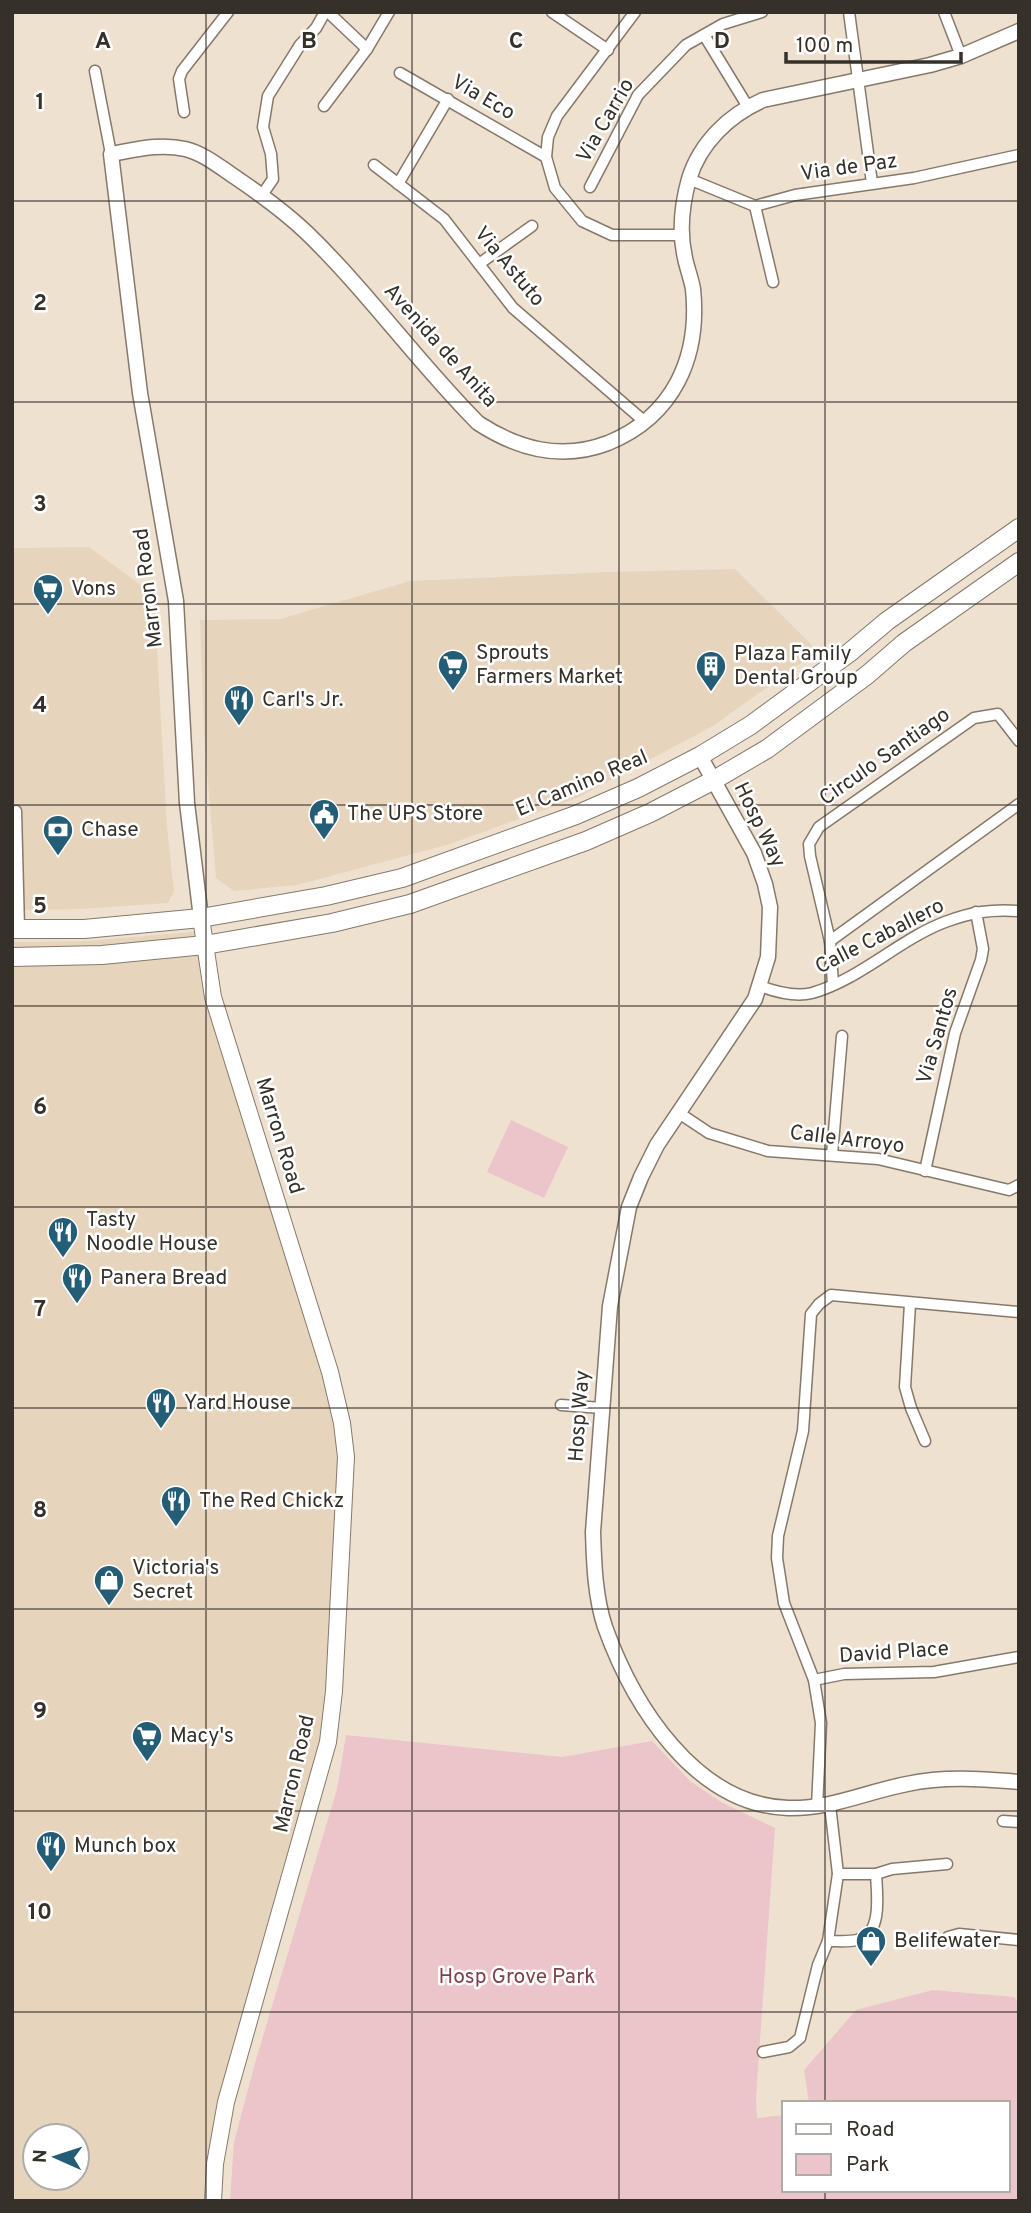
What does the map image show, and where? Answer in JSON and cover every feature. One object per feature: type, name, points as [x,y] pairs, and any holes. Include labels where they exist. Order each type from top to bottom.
[{"type":"main road","name":"El Camino Real","points":[[15,929],[84,929],[201,918],[326,896],[402,878],[576,815],[638,788],[700,756],[751,725],[849,653],[887,621],[1019,528]]},
{"type":"main road","points":[[12,957],[102,955],[205,945],[332,923],[410,904],[586,841],[650,813],[767,749],[904,643],[1019,562]]},
{"type":"main road","name":"Marron Road","points":[[201,918],[213,997],[330,1372],[342,1423],[346,1457],[334,1691],[328,1742],[226,2102],[215,2164],[213,2201]]},
{"type":"street","points":[[184,112],[179,79],[182,71],[228,12]]},
{"type":"street","points":[[262,195],[272,178],[271,154],[263,127],[268,96],[299,44],[316,28],[326,12],[368,48]]},
{"type":"street","points":[[324,106],[368,48],[389,12]]},
{"type":"street","points":[[552,12],[608,50]]},
{"type":"street","points":[[635,12],[556,116],[548,137],[546,157],[555,188],[582,221],[612,235],[682,235]]},
{"type":"street","name":"Via Carrio","points":[[590,187],[638,95],[686,45],[723,24],[762,12]]},
{"type":"street","points":[[849,12],[872,183]]},
{"type":"street","points":[[944,12],[961,56]]},
{"type":"street","name":"Avenida de Anita","points":[[111,154],[148,147],[172,146],[188,149],[206,158],[262,195],[314,240],[478,423],[495,434],[533,450],[578,452],[626,435],[655,415],[675,387],[687,363],[695,325],[682,218],[689,179],[696,162],[716,133],[748,107],[763,100],[930,65],[961,56],[1019,31]]},
{"type":"street","points":[[704,35],[748,107]]},
{"type":"street","name":"Marron Road","points":[[95,71],[111,154],[140,393],[176,601],[187,803],[201,918]]},
{"type":"street","name":"Via Eco","points":[[400,73],[546,157]]},
{"type":"street","points":[[398,184],[448,99]]},
{"type":"street","name":"Via de Paz","points":[[755,206],[795,195],[914,178],[1019,155]]},
{"type":"street","name":"Via Astuto","points":[[374,165],[444,219],[513,308],[645,422]]},
{"type":"street","points":[[689,179],[755,206],[773,282]]},
{"type":"street","points":[[479,264],[532,226]]},
{"type":"street","name":"Circulo Santiago","points":[[830,941],[810,856],[809,844],[819,827],[974,718],[998,714],[1019,741]]},
{"type":"street","name":"Hosp Way","points":[[700,756],[754,853],[770,906],[771,931],[768,957],[755,999],[657,1145],[640,1177],[629,1207],[610,1306],[593,1532],[594,1569],[604,1625],[625,1675],[671,1746],[708,1780],[744,1800],[785,1808],[823,1806],[901,1785],[945,1778],[1019,1782]]},
{"type":"street","points":[[833,984],[830,941],[1019,804]]},
{"type":"street","points":[[15,929],[16,811]]},
{"type":"street","name":"Calle Caballero","points":[[760,986],[778,993],[810,993],[833,984],[943,923],[989,909],[1019,911]]},
{"type":"street","name":"Via Santos","points":[[925,1171],[955,1033],[981,960],[983,949],[976,912]]},
{"type":"street","points":[[832,1155],[842,1036]]},
{"type":"street","name":"Calle Arroyo","points":[[679,1113],[709,1133],[768,1151],[878,1159],[1009,1190],[1018,1186]]},
{"type":"street","points":[[763,2052],[789,2047],[800,2038],[818,1965],[828,1941],[838,1874],[823,1806],[821,1723],[814,1680],[784,1603],[777,1558],[778,1535],[803,1431],[811,1314],[831,1296],[1019,1312]]},
{"type":"street","points":[[910,1304],[905,1387],[925,1441]]},
{"type":"street","points":[[561,1405],[602,1408]]},
{"type":"street","name":"David Place","points":[[814,1680],[844,1674],[934,1672],[1019,1657]]},
{"type":"street","points":[[1003,1821],[1019,1822]]},
{"type":"street","points":[[838,1874],[876,1874],[892,1869],[947,1864]]},
{"type":"street","points":[[828,1941],[860,1940],[872,1931],[877,1913],[876,1874]]},
{"type":"street","points":[[948,1937],[959,1934],[1019,1940]]},
{"type":"shaded area","points":[[89,547],[154,595],[167,827],[174,891],[168,903],[12,910],[12,548]]},
{"type":"shaded area","points":[[735,569],[818,651],[713,726],[577,798],[450,844],[297,885],[234,891],[216,878],[204,735],[200,620],[280,619],[410,581]]},
{"type":"shaded area","points":[[203,931],[342,1415],[334,1691],[228,2095],[212,2201],[12,2201],[12,942],[88,941]]},
{"type":"green space","points":[[511,1120],[568,1147],[544,1198],[487,1172]]},
{"type":"green space","name":"Hosp Grove Park","points":[[346,1735],[562,1757],[652,1741],[690,1781],[721,1802],[775,1828],[756,2097],[757,2118],[782,2115],[782,2192],[1010,2192],[1010,2101],[809,2101],[804,2070],[856,2010],[933,1990],[1014,1997],[1019,2004],[1019,2201],[230,2201],[234,2142],[337,1789]]},
{"type":"place","name":"Vons","points":[[48,616]]},
{"type":"place","name":"Sprouts Farmers Market","points":[[453,692]]},
{"type":"place","name":"Plaza Family Dental Group","points":[[711,693]]},
{"type":"place","name":"Carl's Jr.","points":[[239,727]]},
{"type":"place","name":"The UPS Store","points":[[324,841]]},
{"type":"place","name":"Chase","points":[[58,857]]},
{"type":"place","name":"Tasty Noodle House","points":[[63,1259]]},
{"type":"place","name":"Panera Bread","points":[[77,1305]]},
{"type":"place","name":"Yard House","points":[[161,1430]]},
{"type":"place","name":"The Red Chickz","points":[[176,1528]]},
{"type":"place","name":"Victoria's Secret","points":[[109,1607]]},
{"type":"place","name":"Macy's","points":[[147,1763]]},
{"type":"place","name":"Munch box","points":[[51,1873]]},
{"type":"place","name":"Belifewater","points":[[871,1968]]}]
